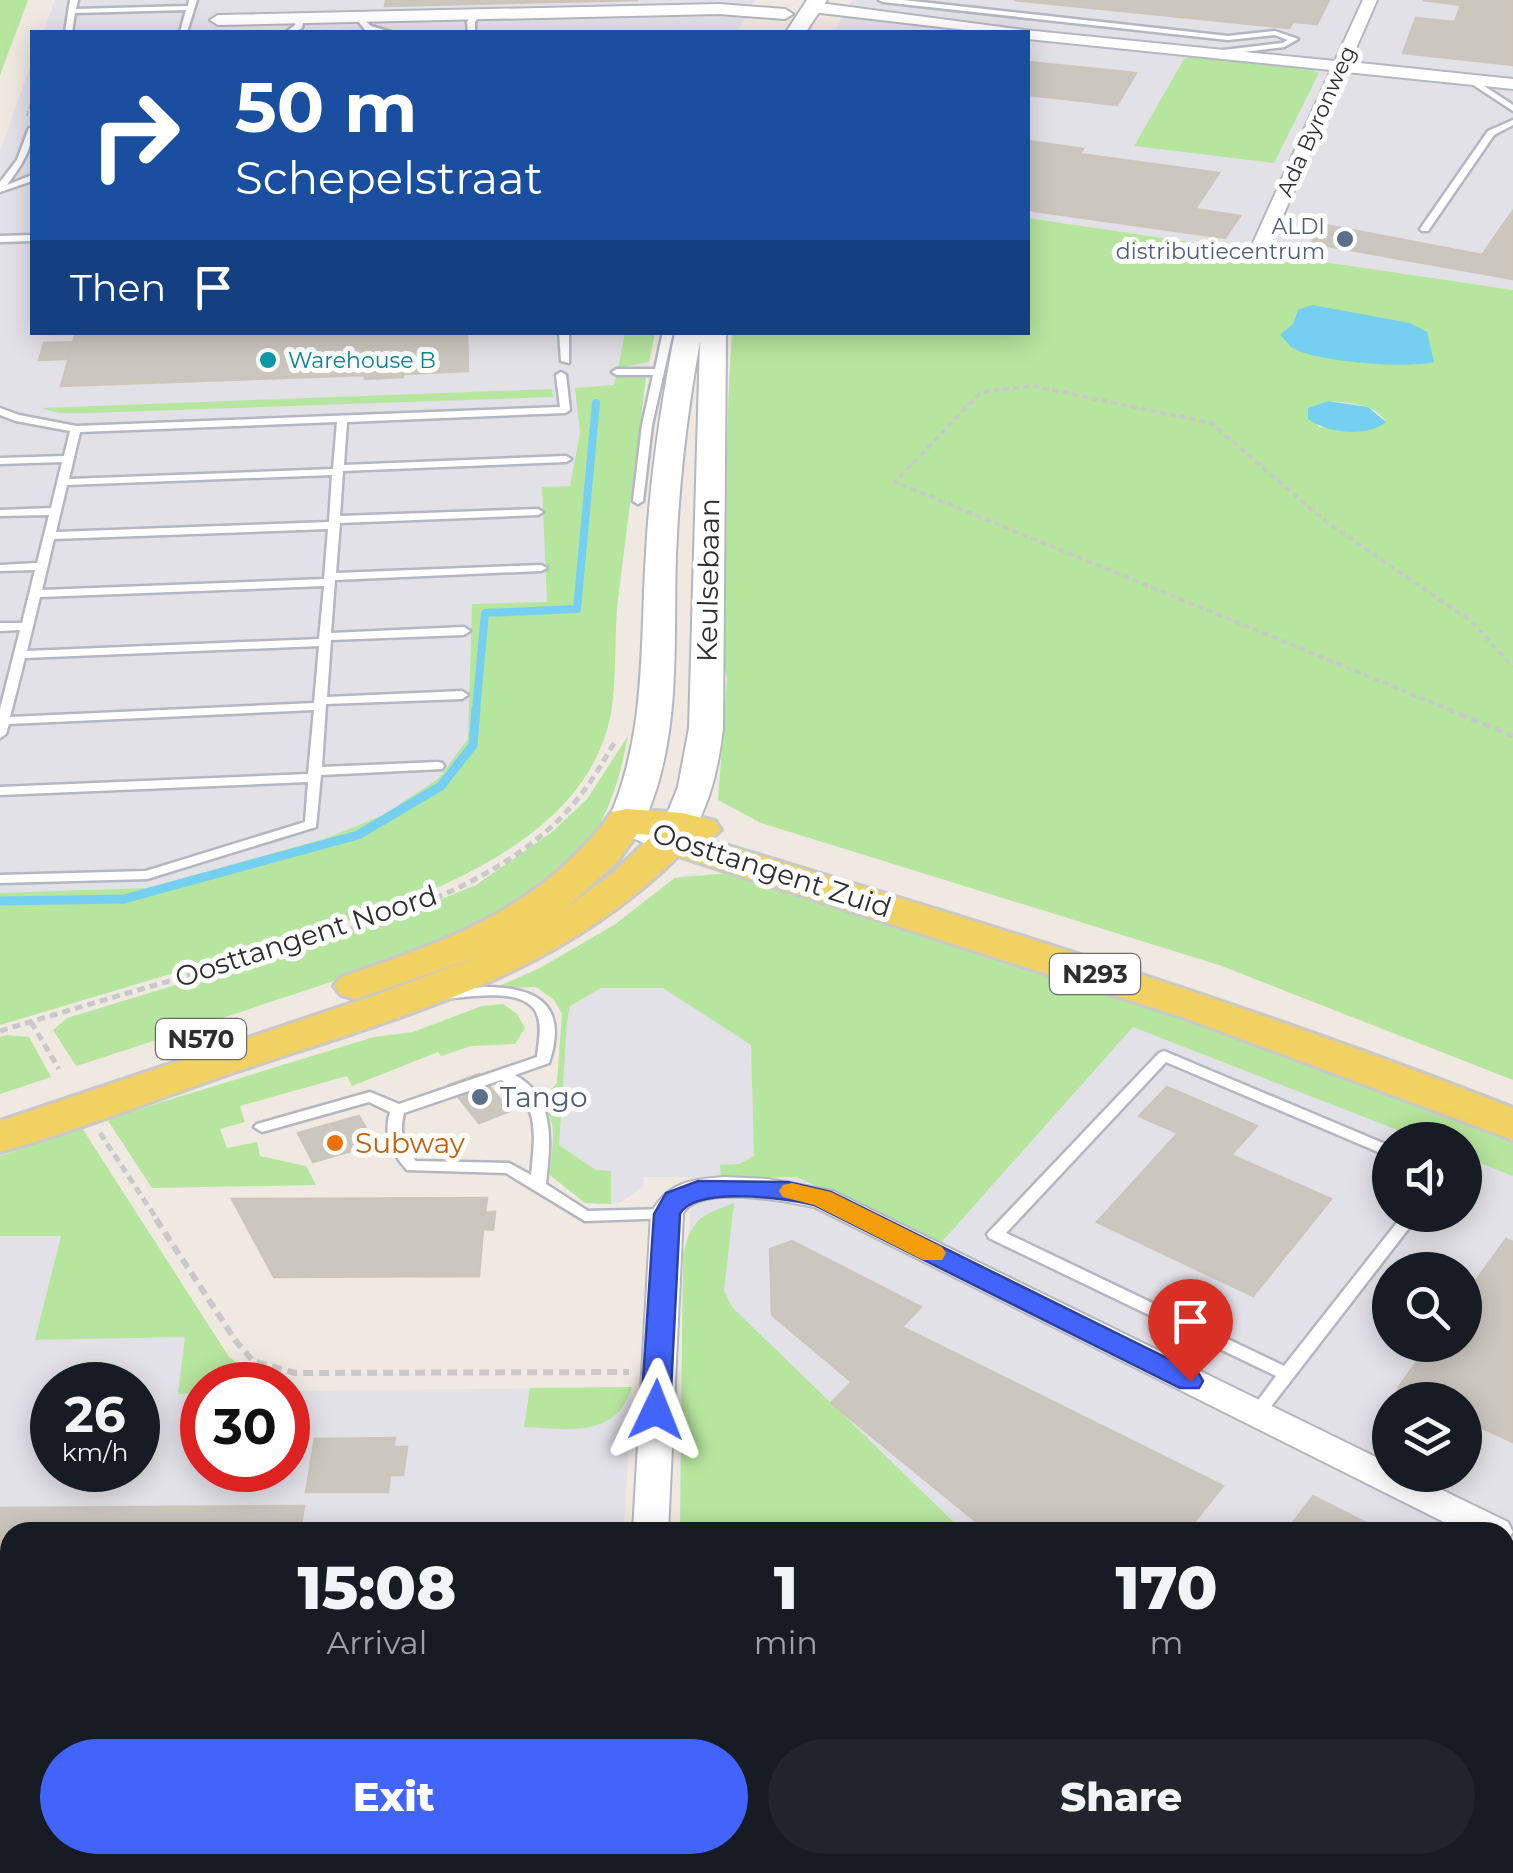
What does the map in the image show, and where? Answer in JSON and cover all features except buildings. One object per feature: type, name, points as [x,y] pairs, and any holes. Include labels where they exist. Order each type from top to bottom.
[{"type":"main road","name":"Keulsebaan","points":[[626,822],[647,771],[653,730],[662,546],[676,395],[687,335]]},
{"type":"main road","name":"Keulsebaan","points":[[676,833],[702,771],[706,728],[713,335]]},
{"type":"main road","name":"Oosttangent Zuid","points":[[626,822],[1276,1005],[1513,1093]]},
{"type":"main road","name":"N570","points":[[0,1107],[403,970],[485,937],[525,916],[581,876],[626,822]]},
{"type":"main road","name":"Oosttangent Zuid","points":[[676,833],[1329,1054],[1513,1125]]},
{"type":"main road","name":"N570","points":[[0,1136],[491,968],[568,928],[618,893],[676,833]]},
{"type":"street","name":"Ada Byronweg","points":[[1262,242],[1370,0]]},
{"type":"street","points":[[218,20],[300,18],[359,8],[476,14],[740,9],[989,30]]},
{"type":"street","points":[[1030,34],[1513,84]]},
{"type":"street","points":[[650,1522],[665,1224],[675,1200],[698,1190],[788,1190],[822,1198],[1475,1522]]},
{"type":"lane","points":[[69,30],[74,0]]},
{"type":"lane","points":[[883,0],[1228,38],[1275,33],[1294,39],[1284,45],[1216,53]]},
{"type":"lane","points":[[74,11],[192,4],[185,30]]},
{"type":"lane","points":[[359,8],[368,28],[378,30]]},
{"type":"lane","points":[[471,30],[470,22],[476,14]]},
{"type":"lane","points":[[293,30],[300,26],[300,18]]},
{"type":"lane","points":[[1472,80],[1513,108]]},
{"type":"lane","points":[[1425,229],[1492,133],[1513,122]]},
{"type":"lane","points":[[0,190],[21,160],[30,135]]},
{"type":"lane","points":[[21,160],[30,167]]},
{"type":"lane","points":[[0,190],[30,179]]},
{"type":"lane","points":[[0,239],[30,238]]},
{"type":"lane","points":[[564,335],[566,360]]},
{"type":"lane","points":[[638,501],[647,425],[667,335]]},
{"type":"lane","points":[[618,372],[659,372]]},
{"type":"lane","points":[[0,410],[16,418],[76,429],[565,410],[561,375]]},
{"type":"lane","points":[[0,879],[147,876],[311,824],[342,419]]},
{"type":"lane","points":[[76,429],[20,655],[6,689],[2,728],[462,695]]},
{"type":"lane","points":[[0,462],[69,459]]},
{"type":"lane","points":[[63,482],[566,460]]},
{"type":"lane","points":[[0,513],[56,511]]},
{"type":"lane","points":[[50,536],[538,512]]},
{"type":"lane","points":[[0,568],[42,566]]},
{"type":"lane","points":[[35,594],[541,568]]},
{"type":"lane","points":[[0,627],[27,626]]},
{"type":"lane","points":[[20,655],[464,631]]},
{"type":"lane","points":[[0,791],[438,766]]},
{"type":"lane","points":[[262,1127],[370,1097],[398,1110],[544,1060],[546,1022],[543,1010],[532,1000],[508,992],[417,996]]},
{"type":"lane","points":[[1287,1374],[995,1234],[1164,1056],[1372,1144]]},
{"type":"lane","points":[[502,1074],[521,1082],[543,1119],[538,1184]]},
{"type":"lane","points":[[398,1110],[392,1122],[396,1150],[412,1166],[509,1168],[585,1216],[665,1224]]},
{"type":"lane","points":[[1256,1414],[1398,1232]]},
{"type":"path","points":[[1513,667],[1471,621],[1325,522],[1211,423],[1033,386],[1008,386],[981,392],[895,482],[1513,736]]},
{"type":"path","name":"Oosttangent Noord","points":[[0,1031],[342,931],[427,901],[496,867],[556,823],[588,786],[616,739]]},
{"type":"path","points":[[30,1022],[59,1069]]},
{"type":"path","points":[[93,1122],[234,1340],[246,1355],[264,1367],[318,1374],[657,1374]]},
{"type":"shaded area","points":[[55,0],[755,0],[738,30],[44,30]]},
{"type":"shaded area","points":[[852,0],[1513,0],[1513,290],[1030,218],[1030,30],[835,30]]},
{"type":"shaded area","points":[[30,68],[30,335],[655,335],[618,603],[479,747],[368,836],[116,911],[0,914],[0,151]]},
{"type":"shaded area","points":[[693,873],[1481,1122],[1372,1122],[1372,1232],[1482,1232],[1482,1122],[1513,1132],[1513,1522],[680,1522],[683,1255],[690,1226],[691,1177],[643,1177],[644,1186],[618,1204],[585,1203],[550,1175],[553,1124],[550,1112],[539,1103],[557,1083],[562,1014],[554,1000],[536,987],[495,988],[540,968],[614,925],[675,878]]},
{"type":"shaded area","points":[[61,1235],[36,1340],[186,1337],[180,1362],[180,1492],[310,1492],[310,1391],[632,1387],[625,1522],[0,1522],[0,1236]]},
{"type":"green space","points":[[0,0],[28,0],[0,75]]},
{"type":"green space","points":[[1198,55],[1298,65],[1319,73],[1274,163],[1134,146],[1184,59]]},
{"type":"green space","points":[[1030,218],[1513,290],[1513,1080],[1219,965],[761,823],[718,800],[727,679],[724,664],[732,335],[1030,335]],"holes":[[[1328,401],[1375,411],[1386,422],[1364,431],[1319,427],[1308,408]]]},
{"type":"green space","points":[[625,335],[655,335],[649,362],[618,368]]},
{"type":"green space","points":[[616,377],[646,378],[618,598],[611,713],[599,752],[579,786],[553,815],[487,863],[378,912],[0,1025],[0,893],[148,888],[327,838],[383,815],[438,779],[468,739],[472,604],[547,602],[542,487],[570,486],[580,433],[575,388],[614,385]]},
{"type":"green space","points":[[552,389],[553,397],[89,413],[59,413],[41,408]]},
{"type":"green space","points":[[628,736],[614,791],[588,842],[561,870],[485,920],[345,977],[76,1066],[53,1030],[67,1018],[393,919],[476,885],[552,832],[587,799]]},
{"type":"green space","points":[[738,872],[1439,1100],[1513,1132],[1513,1176],[1482,1164],[1482,1122],[1377,1122],[1133,1027],[940,1244],[797,1177],[721,1177],[720,1165],[739,1164],[754,1156],[751,1045],[663,988],[601,988],[570,1006],[567,1022],[559,1145],[596,1170],[611,1171],[611,1204],[585,1203],[550,1175],[552,1127],[539,1103],[557,1083],[562,1014],[554,1000],[536,987],[495,988],[540,968],[614,925],[675,878]]},
{"type":"green space","points":[[503,1004],[517,1014],[525,1028],[515,1044],[471,1046],[441,1056],[438,1052],[352,1086],[347,1076],[240,1106],[245,1122],[220,1129],[227,1148],[257,1142],[260,1156],[306,1166],[316,1185],[152,1188],[107,1119],[374,1037],[413,1032],[482,1006]]},
{"type":"green space","points":[[0,1037],[29,1037],[51,1077],[0,1094]]},
{"type":"green space","points":[[82,1128],[229,1357],[236,1362],[182,1362],[185,1337],[35,1340],[61,1236],[0,1236],[0,1156]]},
{"type":"green space","points":[[734,1203],[724,1290],[732,1307],[954,1522],[680,1522],[683,1255],[694,1226],[713,1211]]},
{"type":"green space","points":[[632,1387],[625,1404],[602,1423],[573,1429],[524,1427],[530,1388]]},
{"type":"water","points":[[1312,305],[1410,323],[1427,332],[1434,362],[1361,363],[1319,357],[1291,347],[1280,335],[1293,324],[1298,310]]},
{"type":"water","points":[[1328,401],[1368,407],[1386,422],[1368,430],[1347,432],[1308,419],[1308,408]]},
{"type":"waterway","points":[[476,711],[485,613],[577,609],[596,403]]},
{"type":"waterway","points":[[0,901],[124,899],[358,835],[441,786],[473,745],[476,709]]},
{"type":"slow traffic","points":[[792,1191],[822,1198],[933,1253]]},
{"type":"place","name":"ALDI distributiecentrum","points":[[1345,239]]},
{"type":"place","name":"Warehouse B","points":[[268,360]]},
{"type":"place","name":"Tango","points":[[480,1097]]},
{"type":"place","name":"Subway","points":[[335,1143]]},
{"type":"route","points":[[656,1410],[663,1234],[675,1200],[698,1190],[788,1190],[822,1198],[1190,1381]]}]
